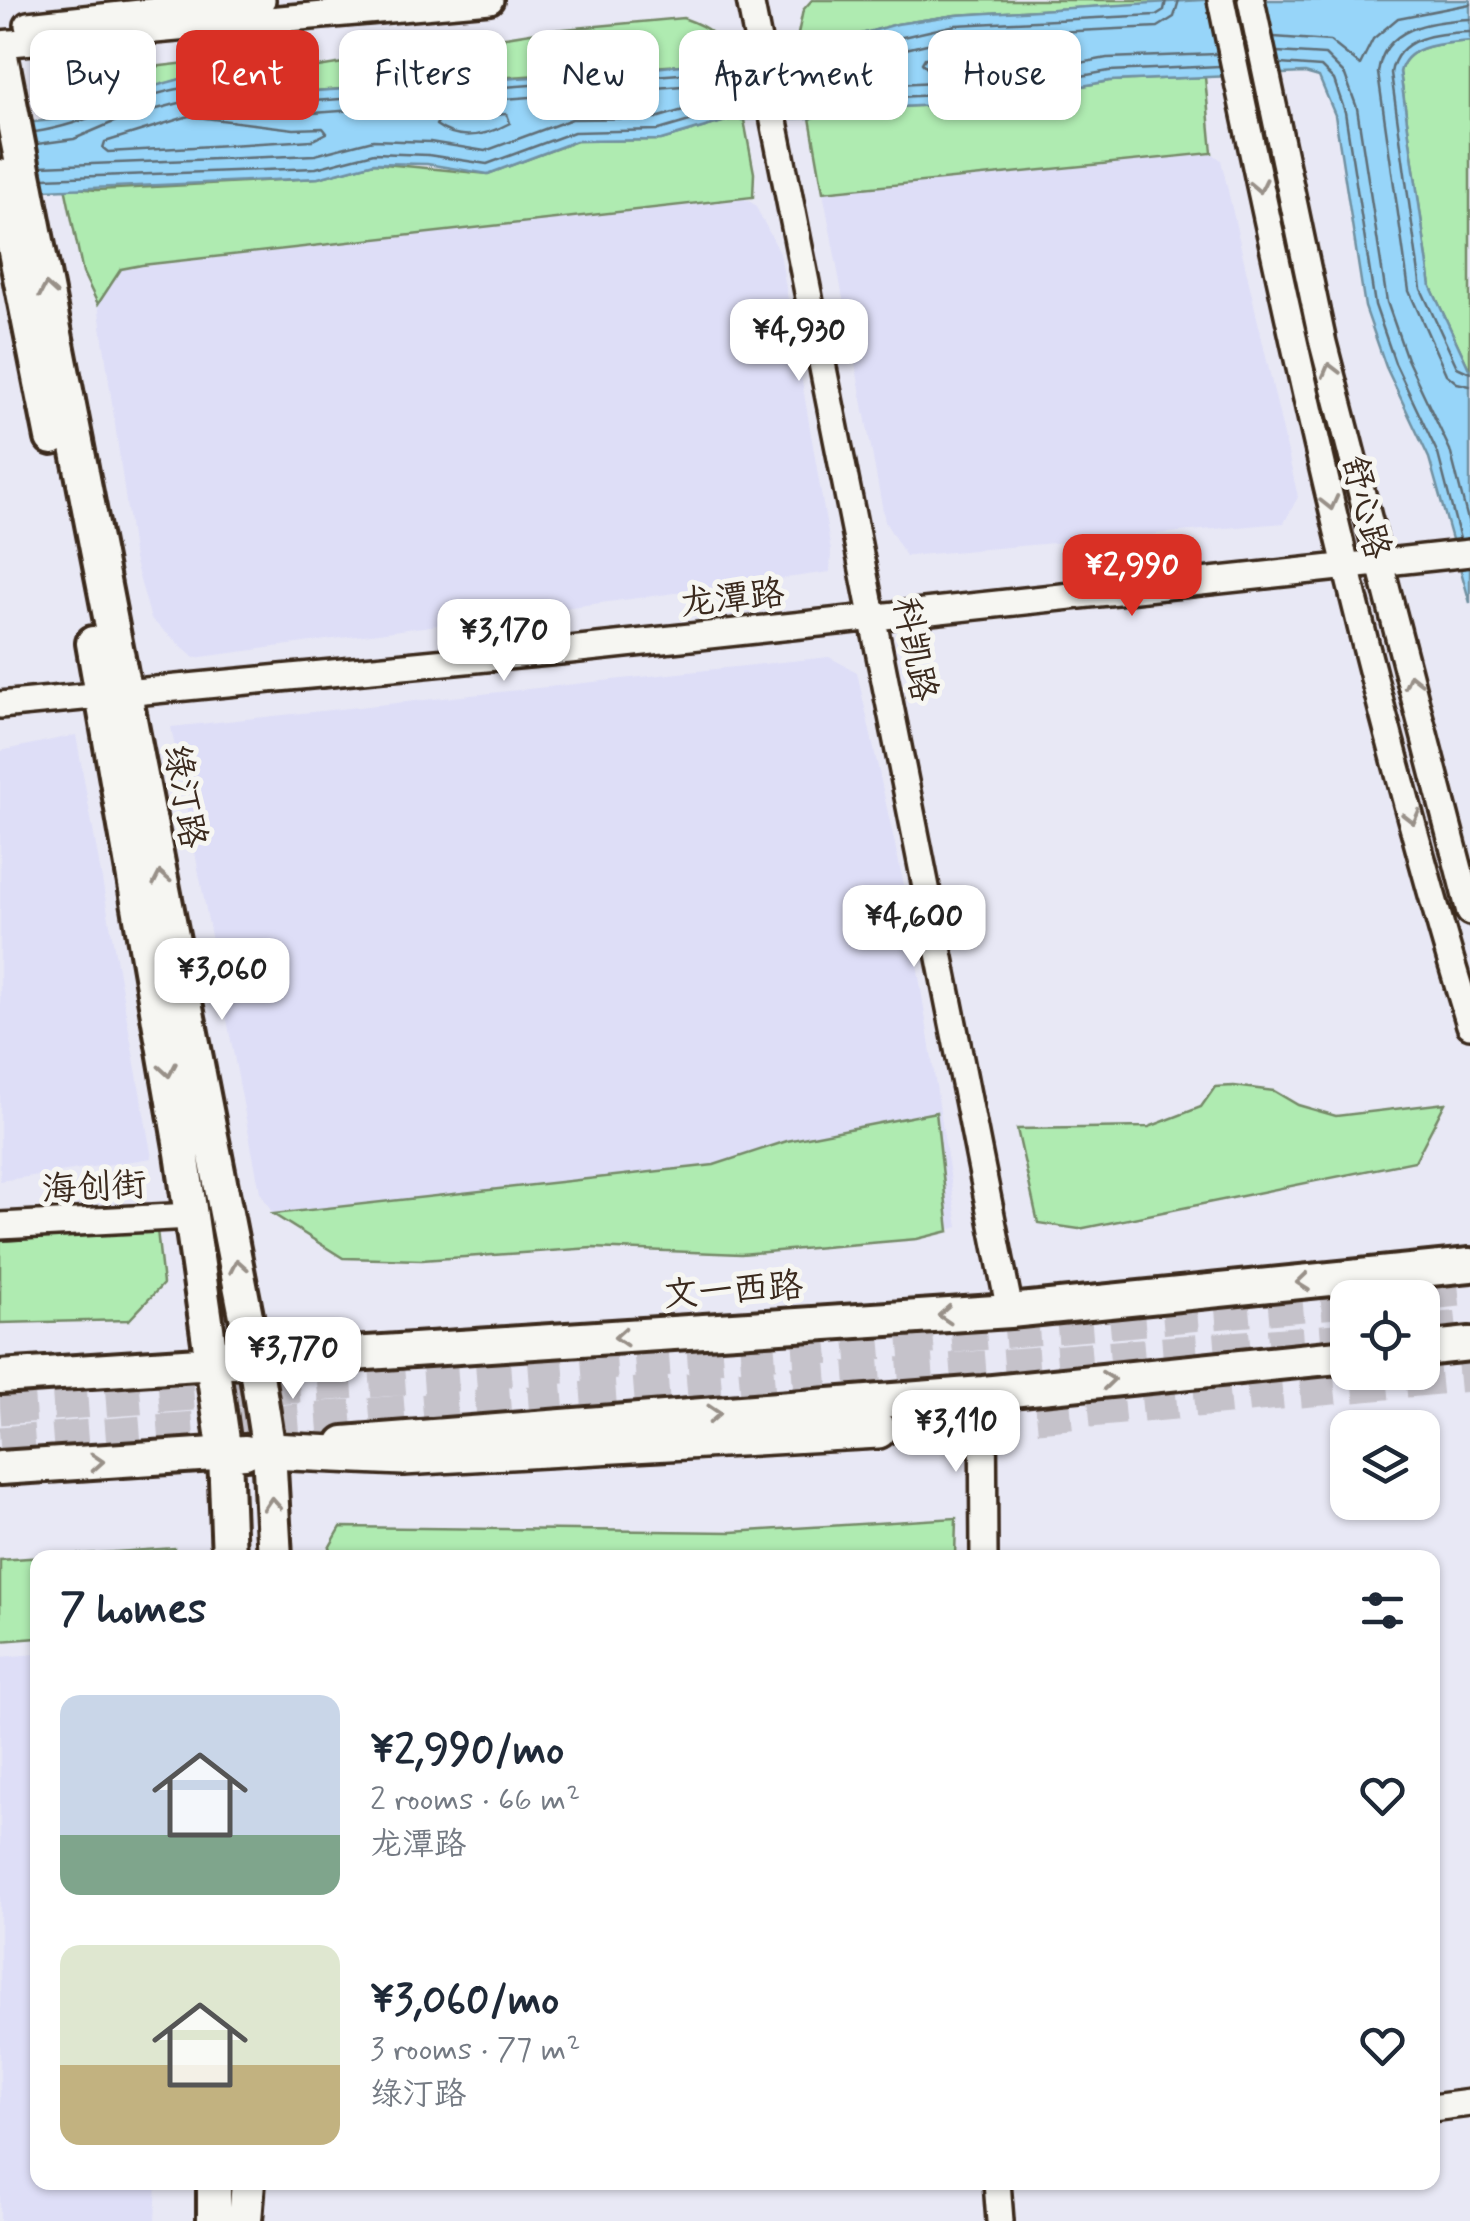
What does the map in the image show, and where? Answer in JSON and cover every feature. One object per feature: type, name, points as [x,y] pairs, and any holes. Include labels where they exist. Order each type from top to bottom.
[{"type":"highway","points":[[268,1451],[402,1456],[878,1430]]},
{"type":"main road","name":"绿汀路","points":[[0,48],[15,114],[12,191],[103,596],[225,1454],[228,1550]]},
{"type":"main road","name":"绿汀路","points":[[115,696],[256,1362],[268,1451],[274,1550]]},
{"type":"main road","name":"文一西路","points":[[0,1377],[1010,1311],[1470,1265]]},
{"type":"main road","points":[[1440,1347],[1470,1344]]},
{"type":"main road","points":[[0,1468],[268,1451],[983,1393],[1330,1358]]},
{"type":"main road","points":[[214,2190],[214,2221]]},
{"type":"main road","points":[[245,2221],[247,2190]]},
{"type":"street","points":[[0,28],[262,0]]},
{"type":"street","points":[[0,48],[490,0]]},
{"type":"street","name":"科凯路","points":[[750,0],[1010,1311]]},
{"type":"street","name":"舒心路","points":[[1221,0],[1291,342],[1346,569],[1470,1025]]},
{"type":"street","name":"舒心路","points":[[1251,0],[1322,343],[1383,565],[1470,912]]},
{"type":"street","name":"龙潭路","points":[[0,705],[875,618],[1470,553]]},
{"type":"street","name":"海创街","points":[[0,1226],[191,1216]]},
{"type":"street","points":[[983,1393],[984,1550]]},
{"type":"street","points":[[1440,2107],[1470,2104]]},
{"type":"street","points":[[998,2190],[1000,2221]]},
{"type":"shaded area","points":[[1196,151],[1212,153],[1221,160],[1298,497],[1284,523],[906,556],[885,522],[823,192]]},
{"type":"shaded area","points":[[741,196],[755,205],[780,253],[831,551],[830,572],[194,658],[151,619],[134,559],[98,304],[121,269]]},
{"type":"shaded area","points":[[829,657],[857,672],[907,899],[958,1227],[917,1239],[741,1254],[592,1248],[422,1260],[343,1258],[273,1214],[260,1192],[171,727]]},
{"type":"shaded area","points":[[76,735],[152,1158],[0,1181],[0,751]]},
{"type":"shaded area","points":[[30,1655],[30,2190],[157,2190],[155,2221],[0,2221],[0,1657]]},
{"type":"green space","points":[[812,0],[1196,0],[955,15],[876,30],[799,30],[803,10]]},
{"type":"green space","points":[[683,18],[708,30],[679,30],[679,65],[659,67],[659,30],[554,30]]},
{"type":"green space","points":[[527,34],[527,76],[507,77],[507,37]]},
{"type":"green space","points":[[1470,41],[1470,371],[1431,287],[1400,72],[1410,55],[1419,50]]},
{"type":"green space","points":[[176,64],[176,81],[156,87],[156,67]]},
{"type":"green space","points":[[339,64],[339,89],[319,91],[319,67]]},
{"type":"green space","points":[[1205,77],[1212,153],[823,192],[810,120],[908,120],[908,107],[928,105],[928,120],[1081,120],[1081,86],[1109,81]]},
{"type":"green space","points":[[729,120],[744,120],[754,173],[753,197],[142,265],[121,269],[98,304],[83,273],[65,187],[97,190],[318,178],[374,163],[488,174],[577,141],[661,140]]},
{"type":"green space","points":[[1215,1087],[1274,1091],[1298,1105],[1336,1116],[1445,1103],[1415,1161],[1079,1229],[1038,1223],[1017,1129],[1149,1127],[1201,1107]]},
{"type":"green space","points":[[936,1112],[949,1231],[917,1239],[741,1254],[592,1248],[422,1260],[343,1258],[273,1214],[714,1165],[787,1141]]},
{"type":"green space","points":[[157,1230],[163,1284],[129,1320],[0,1323],[0,1241]]},
{"type":"green space","points":[[956,1518],[955,1550],[328,1550],[341,1527],[732,1532]]},
{"type":"green space","points":[[30,1558],[30,1639],[0,1641],[0,1560]]},
{"type":"water","points":[[1202,0],[1470,0],[1470,41],[1419,50],[1410,55],[1400,72],[1431,287],[1470,371],[1470,603],[1429,458],[1386,367],[1365,307],[1335,115],[1319,77],[1305,73],[1109,81],[1081,86],[1081,30],[928,30],[928,105],[908,106],[908,30],[876,30],[956,15]]},
{"type":"water","points":[[679,65],[679,120],[729,120],[661,140],[576,141],[488,174],[427,164],[374,163],[318,178],[0,192],[0,126],[51,120],[156,120],[156,86],[176,80],[176,120],[319,120],[319,91],[339,89],[339,120],[507,120],[507,79],[527,77],[527,120],[659,120],[659,67]]},
{"type":"tunnel","points":[[1440,1291],[1470,1288]]},
{"type":"tunnel","points":[[0,1407],[798,1349],[1330,1302]]},
{"type":"tunnel","points":[[1440,1330],[1470,1327]]},
{"type":"tunnel","points":[[0,1444],[1330,1341]]},
{"type":"tunnel","points":[[878,1430],[1470,1374]]}]
